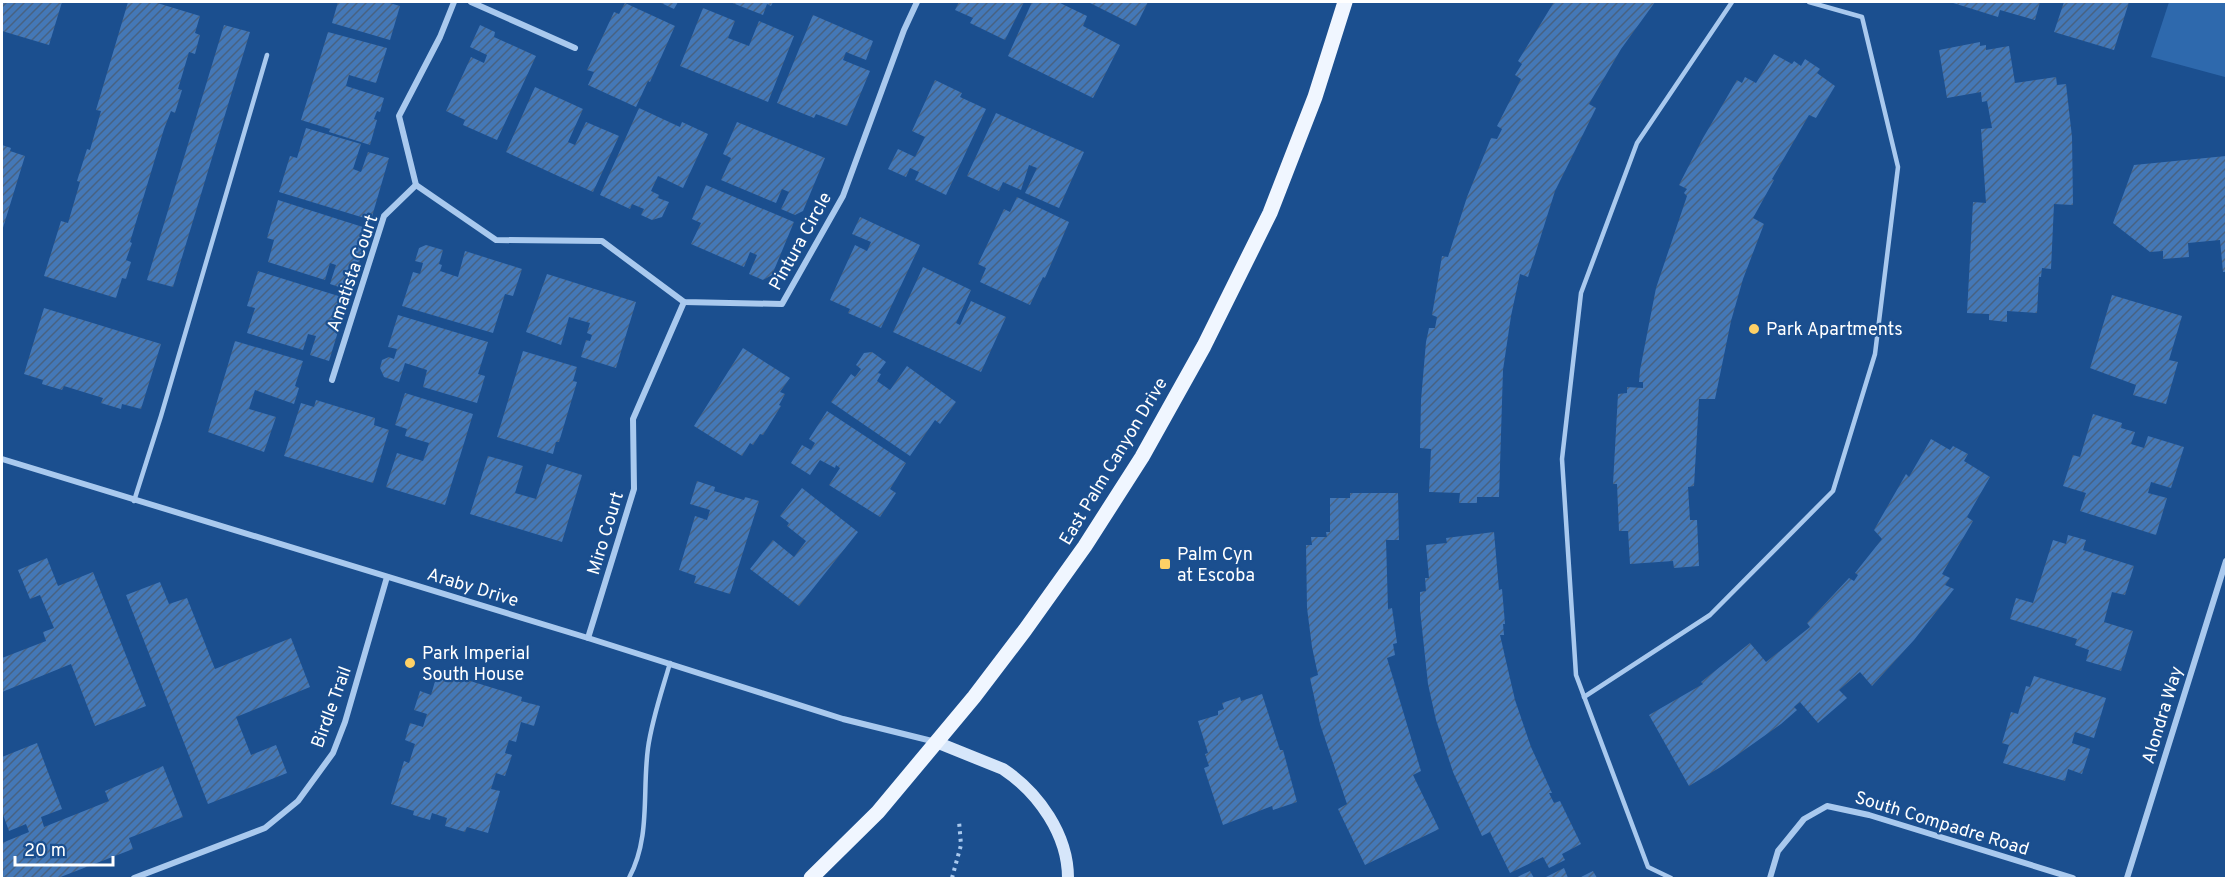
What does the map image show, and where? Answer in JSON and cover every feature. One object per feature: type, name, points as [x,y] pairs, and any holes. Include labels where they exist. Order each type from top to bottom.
[{"type":"main road","name":"East Palm Canyon Drive","points":[[811,879],[878,812],[1025,630],[1085,546],[1142,458],[1204,346],[1270,213],[1315,97],[1345,2]]},
{"type":"street","points":[[454,2],[440,37],[399,116],[416,185],[496,240],[602,242],[684,302]]},
{"type":"street","points":[[471,2],[575,48]]},
{"type":"street","name":"Pintura Circle","points":[[684,302],[782,304],[843,196],[904,30],[917,2]]},
{"type":"street","name":"Amatista Court","points":[[332,380],[384,216],[416,185]]},
{"type":"street","name":"Miro Court","points":[[588,638],[634,489],[633,419],[684,302]]},
{"type":"street","name":"Araby Drive","points":[[2,459],[670,663],[843,719],[936,742]]},
{"type":"street","name":"Alondra Way","points":[[2127,879],[2226,561]]},
{"type":"street","name":"Birdle Trail","points":[[134,879],[265,828],[298,801],[333,753],[345,722],[387,577]]},
{"type":"street","points":[[936,742],[1004,769],[1013,775],[1053,821],[1066,852],[1068,879]]},
{"type":"street","name":"South Compadre Road","points":[[1770,879],[1778,851],[1804,819],[1827,806],[1869,814],[2073,879]]},
{"type":"lane","points":[[1671,879],[1648,867],[1576,675],[1562,459],[1581,293],[1637,143],[1732,2]]},
{"type":"lane","points":[[1584,697],[1710,615],[1833,491],[1875,354],[1899,167],[1862,17],[1809,2]]},
{"type":"lane","points":[[134,501],[168,394],[267,55]]},
{"type":"lane","points":[[629,879],[642,841],[646,817],[645,779],[648,746],[657,705],[670,663]]},
{"type":"path","points":[[952,879],[961,846],[959,821]]},
{"type":"shaded area","points":[[2169,2],[2226,2],[2225,77],[2151,57]]},
{"type":"building","points":[[2,2],[62,2],[49,45],[2,31]]},
{"type":"building","points":[[128,2],[154,2],[200,16],[195,33],[200,35],[195,54],[189,52],[178,89],[182,90],[175,113],[171,111],[164,129],[130,242],[132,243],[126,260],[131,262],[126,279],[122,278],[116,298],[44,276],[61,221],[68,223],[80,182],[77,181],[87,149],[90,150],[101,111],[96,110]]},
{"type":"building","points":[[338,2],[386,2],[400,6],[390,40],[332,23]]},
{"type":"building","points":[[659,2],[678,2],[674,9]]},
{"type":"building","points":[[730,2],[773,2],[771,6],[767,4],[763,15]]},
{"type":"building","points":[[959,2],[1024,2],[1005,40],[970,23],[973,18],[955,10]]},
{"type":"building","points":[[1032,2],[1058,2],[1087,16],[1083,26],[1120,45],[1093,98],[1008,56]]},
{"type":"building","points":[[1088,2],[1148,2],[1136,26]]},
{"type":"building","points":[[1554,2],[1655,2],[1621,49],[1589,104],[1596,108],[1555,191],[1528,277],[1520,274],[1503,370],[1499,497],[1477,497],[1477,503],[1459,503],[1460,493],[1429,492],[1431,449],[1420,448],[1426,342],[1429,328],[1435,328],[1437,317],[1432,315],[1442,256],[1448,257],[1467,197],[1491,138],[1497,139],[1502,129],[1497,126],[1521,79],[1515,75],[1522,64],[1518,61]]},
{"type":"building","points":[[1950,2],[2040,2],[2035,20],[2000,10],[1998,17]]},
{"type":"building","points":[[2064,2],[2129,2],[2114,50],[2054,32]]},
{"type":"building","points":[[625,3],[675,26],[636,107],[588,85],[594,72],[587,70],[614,12],[619,14]]},
{"type":"building","points":[[703,8],[735,21],[728,38],[749,46],[759,21],[794,36],[768,102],[680,66]]},
{"type":"building","points":[[813,15],[873,41],[866,60],[846,52],[843,60],[870,71],[847,126],[816,114],[814,118],[777,103]]},
{"type":"building","points":[[224,25],[250,32],[173,287],[147,280]]},
{"type":"building","points":[[480,25],[495,32],[494,37],[536,56],[497,140],[463,125],[465,120],[446,111],[471,57],[484,63],[487,55],[470,47]]},
{"type":"building","points":[[328,32],[387,48],[376,83],[349,75],[346,86],[384,98],[380,112],[377,111],[374,119],[377,120],[370,145],[301,120]]},
{"type":"building","points":[[1980,42],[1980,46],[1986,45],[1986,50],[2009,46],[2015,83],[2056,77],[2057,85],[2066,84],[2072,137],[2073,205],[2054,204],[2051,269],[2042,268],[2041,277],[2039,277],[2037,313],[2007,311],[2007,322],[1989,320],[1989,314],[1967,313],[1973,202],[1986,203],[1981,129],[1992,128],[1987,101],[1982,102],[1981,92],[1947,98],[1939,50]]},
{"type":"building","points":[[1774,54],[1792,64],[1794,61],[1801,66],[1805,59],[1820,69],[1817,73],[1835,86],[1816,118],[1809,115],[1772,179],[1774,180],[1753,218],[1764,224],[1743,279],[1731,321],[1715,399],[1699,399],[1694,486],[1688,487],[1690,520],[1697,520],[1699,566],[1674,568],[1673,561],[1630,564],[1628,531],[1619,531],[1617,484],[1613,484],[1618,394],[1627,393],[1627,387],[1643,388],[1643,382],[1639,382],[1640,370],[1656,288],[1687,196],[1684,193],[1687,189],[1679,185],[1737,80],[1742,83],[1745,77],[1756,83]]},
{"type":"building","points":[[935,80],[962,93],[960,97],[986,109],[946,195],[915,180],[919,172],[910,168],[906,177],[888,169],[898,149],[915,157],[925,137],[912,131]]},
{"type":"building","points":[[535,87],[583,109],[568,142],[575,145],[586,122],[619,136],[593,192],[506,152]]},
{"type":"building","points":[[639,108],[680,127],[682,122],[708,134],[683,188],[658,176],[651,191],[659,195],[658,198],[669,202],[662,217],[652,220],[641,215],[644,209],[632,204],[630,209],[600,195]]},
{"type":"building","points":[[996,113],[1084,152],[1059,208],[1025,193],[1037,168],[1029,165],[1021,190],[1003,182],[999,191],[967,176]]},
{"type":"building","points":[[737,122],[825,158],[803,211],[795,215],[781,209],[789,192],[782,189],[776,203],[721,180],[731,158],[723,154]]},
{"type":"building","points":[[306,128],[361,144],[353,169],[361,172],[368,152],[389,158],[371,220],[279,192],[290,156],[297,158]]},
{"type":"building","points":[[2,145],[11,148],[10,151],[25,156],[2,231]]},
{"type":"building","points":[[2226,156],[2226,272],[2223,272],[2220,240],[2188,243],[2189,257],[2163,259],[2163,251],[2150,252],[2113,223],[2134,165]]},
{"type":"building","points":[[706,185],[794,222],[772,275],[763,280],[749,274],[757,255],[750,252],[744,267],[691,244],[701,223],[692,219]]},
{"type":"building","points":[[1017,197],[1069,222],[1045,278],[1043,277],[1030,305],[980,282],[986,268],[978,264],[1004,209],[1010,212]]},
{"type":"building","points":[[278,200],[369,229],[351,291],[330,284],[336,265],[330,263],[325,280],[268,262],[274,240],[267,238]]},
{"type":"building","points":[[860,217],[920,245],[881,328],[848,313],[850,309],[830,300],[855,245],[867,251],[871,242],[852,234]]},
{"type":"building","points":[[426,245],[443,250],[439,264],[442,265],[440,271],[458,277],[465,251],[522,269],[513,296],[505,294],[493,333],[402,306],[413,272],[420,274],[423,263],[415,261],[419,248]]},
{"type":"building","points":[[923,267],[971,290],[956,323],[960,325],[971,301],[1006,317],[981,372],[893,332]]},
{"type":"building","points":[[258,271],[348,299],[329,361],[310,355],[316,336],[308,334],[303,350],[247,333],[255,308],[247,306]]},
{"type":"building","points":[[547,274],[636,302],[616,368],[581,357],[586,340],[590,341],[592,335],[587,333],[590,323],[569,317],[561,345],[526,332]]},
{"type":"building","points":[[2112,295],[2182,316],[2169,360],[2178,362],[2166,404],[2133,395],[2136,385],[2090,368]]},
{"type":"building","points":[[44,308],[161,344],[141,409],[122,404],[121,409],[101,403],[103,398],[64,386],[62,390],[42,384],[43,380],[24,374]]},
{"type":"building","points":[[398,315],[488,342],[478,374],[485,376],[477,403],[423,387],[427,370],[405,363],[399,382],[384,377],[380,368],[382,360],[389,357],[394,359],[397,349],[388,347]]},
{"type":"building","points":[[235,341],[303,361],[295,386],[299,388],[294,404],[255,390],[249,409],[276,417],[264,452],[208,432]]},
{"type":"building","points":[[743,348],[790,378],[780,392],[785,394],[779,405],[781,406],[763,435],[760,434],[753,445],[750,443],[742,456],[694,426]]},
{"type":"building","points":[[523,351],[577,367],[573,381],[577,382],[559,442],[556,442],[553,454],[497,437]]},
{"type":"building","points":[[872,352],[886,362],[878,373],[881,374],[877,381],[890,390],[907,366],[956,402],[940,424],[935,420],[910,456],[831,402],[851,374],[855,377],[861,369],[856,365],[864,353]]},
{"type":"building","points":[[405,393],[473,414],[445,505],[386,487],[397,453],[423,461],[429,443],[405,436],[407,429],[395,425]]},
{"type":"building","points":[[316,400],[375,418],[374,425],[389,430],[373,483],[284,456],[301,403],[314,407]]},
{"type":"building","points":[[827,411],[906,463],[890,489],[896,493],[880,517],[829,485],[840,468],[836,465],[835,468],[820,460],[810,475],[791,463],[802,445],[811,450],[815,443],[809,439]]},
{"type":"building","points":[[2093,414],[2122,423],[2121,428],[2135,432],[2131,444],[2144,448],[2148,436],[2184,447],[2171,488],[2151,482],[2148,493],[2167,498],[2156,535],[2080,511],[2086,493],[2063,486],[2073,455],[2080,457]]},
{"type":"building","points":[[1931,439],[1950,450],[1953,446],[1968,454],[1964,461],[1990,477],[1967,517],[1973,521],[1942,574],[1950,578],[1945,585],[1954,589],[1914,640],[1872,686],[1860,672],[1839,690],[1847,698],[1818,723],[1800,702],[1794,707],[1797,710],[1781,724],[1719,768],[1689,786],[1649,715],[1703,684],[1701,682],[1750,643],[1766,662],[1810,627],[1807,623],[1849,578],[1854,581],[1858,575],[1855,573],[1882,539],[1874,530],[1906,474],[1909,477]]},
{"type":"building","points":[[488,456],[523,466],[515,493],[536,499],[547,464],[582,475],[562,542],[470,514]]},
{"type":"building","points":[[697,481],[715,487],[714,491],[744,500],[745,497],[759,501],[730,594],[694,583],[696,576],[679,570],[695,516],[707,520],[710,510],[690,504]]},
{"type":"building","points":[[802,488],[858,532],[799,606],[750,569],[773,540],[794,557],[806,541],[787,526],[789,523],[780,516]]},
{"type":"building","points":[[1350,493],[1398,493],[1399,540],[1386,540],[1388,609],[1392,608],[1397,643],[1393,644],[1395,655],[1387,658],[1421,771],[1413,775],[1439,829],[1365,865],[1338,809],[1347,804],[1320,724],[1310,678],[1318,675],[1307,608],[1306,545],[1312,545],[1311,537],[1327,537],[1326,532],[1330,532],[1330,498],[1350,498]]},
{"type":"building","points":[[1494,532],[1499,590],[1502,589],[1505,624],[1503,624],[1504,635],[1500,635],[1515,700],[1531,747],[1552,793],[1549,793],[1554,803],[1560,801],[1581,844],[1562,854],[1565,860],[1549,868],[1543,857],[1510,873],[1490,832],[1482,836],[1453,772],[1436,720],[1428,684],[1420,610],[1420,592],[1426,591],[1425,578],[1429,578],[1426,545],[1447,543],[1446,538]]},
{"type":"building","points":[[2068,535],[2086,540],[2083,550],[2134,566],[2125,595],[2112,592],[2104,622],[2133,631],[2121,671],[2086,661],[2089,650],[2075,645],[2077,639],[2010,619],[2016,598],[2033,603],[2053,540],[2066,544]]},
{"type":"building","points":[[47,558],[58,586],[93,572],[146,706],[95,726],[71,664],[2,692],[2,658],[46,641],[43,632],[54,628],[40,595],[30,599],[18,570]]},
{"type":"building","points":[[160,582],[169,604],[187,598],[215,669],[291,638],[310,687],[236,717],[251,755],[276,745],[287,773],[208,804],[126,595]]},
{"type":"building","points":[[438,671],[522,697],[521,701],[540,706],[534,726],[521,722],[516,742],[509,740],[505,753],[512,755],[505,776],[496,773],[491,789],[500,791],[488,833],[467,827],[465,832],[445,826],[447,818],[432,813],[430,820],[413,815],[414,811],[391,804],[404,761],[409,763],[415,744],[405,740],[410,723],[423,727],[427,714],[414,710],[420,691],[431,695]]},
{"type":"building","points":[[2034,676],[2106,698],[2094,738],[2075,732],[2072,743],[2090,749],[2082,774],[2068,769],[2065,781],[2003,763],[2009,745],[2002,743],[2011,712],[2018,714],[2026,686],[2030,687]]},
{"type":"building","points":[[1262,694],[1280,750],[1283,750],[1297,802],[1273,810],[1272,806],[1223,825],[1204,768],[1209,766],[1205,754],[1208,753],[1198,721],[1218,715],[1218,711],[1224,709],[1222,703],[1240,697],[1241,701]]},
{"type":"building","points":[[37,743],[62,809],[41,817],[44,827],[109,801],[105,791],[163,766],[183,817],[129,838],[133,849],[58,878],[2,878],[2,843],[29,832],[26,824],[9,831],[2,812],[2,757]]},
{"type":"building","points":[[1564,868],[1568,878],[1544,878]]},
{"type":"building","points":[[1530,871],[1534,878],[1515,878]]},
{"type":"building","points":[[1593,871],[1597,878],[1579,878]]},
{"type":"place","name":"Park Apartments","points":[[1754,329]]},
{"type":"place","name":"Palm Cyn at Escoba","points":[[1165,564]]},
{"type":"place","name":"Park Imperial South House","points":[[410,663]]}]
